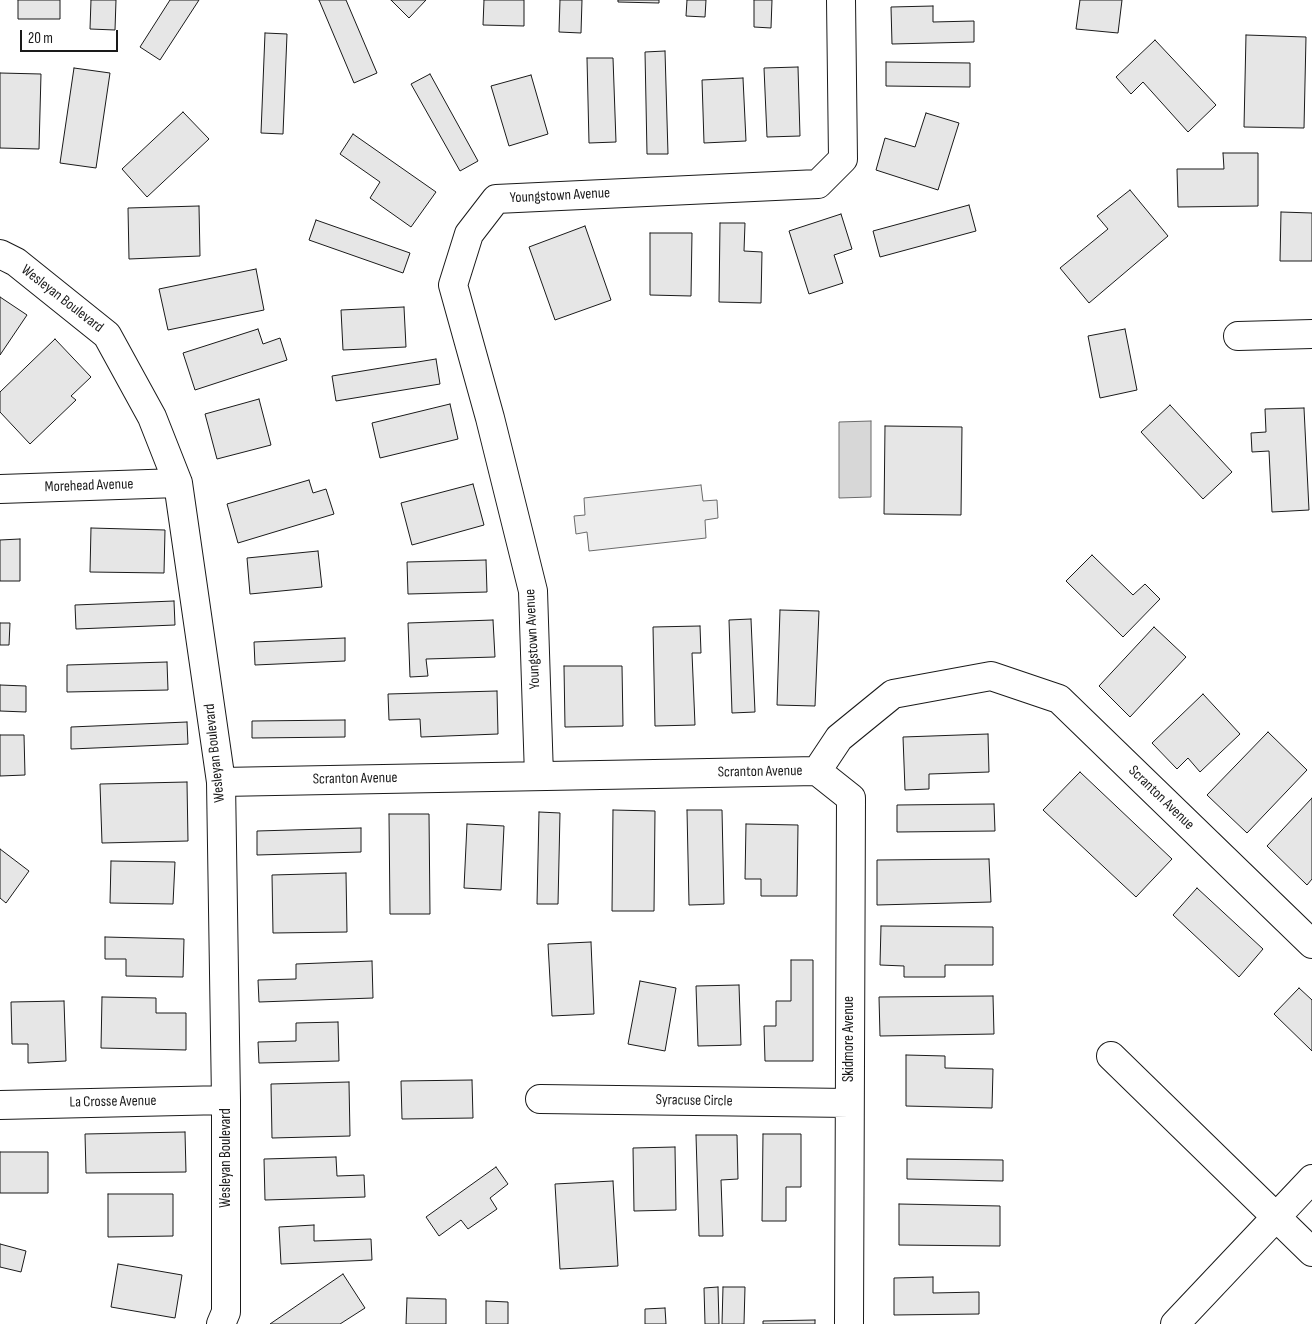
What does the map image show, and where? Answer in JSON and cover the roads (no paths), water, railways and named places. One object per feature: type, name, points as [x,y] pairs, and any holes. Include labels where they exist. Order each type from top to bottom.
[{"type":"street","name":"Youngstown Avenue","points":[[539,776],[533,591],[490,418],[453,285],[469,234],[496,199],[818,184],[843,159],[841,0]]},
{"type":"street","name":"Wesleyan Boulevard","points":[[0,254],[16,262],[107,334],[152,416],[178,483],[221,782],[226,1100],[226,1312],[221,1324]]},
{"type":"street","points":[[1238,336],[1312,334]]},
{"type":"street","name":"Morehead Avenue","points":[[0,489],[178,483]]},
{"type":"street","name":"Scranton Avenue","points":[[221,782],[817,771],[839,738],[893,694],[990,676],[1059,699],[1312,944]]},
{"type":"street","name":"Skidmore Avenue","points":[[817,771],[851,798],[849,1324]]},
{"type":"street","points":[[1111,1056],[1312,1252]]},
{"type":"street","name":"Syracuse Circle","points":[[540,1099],[849,1103]]},
{"type":"street","name":"La Crosse Avenue","points":[[0,1105],[226,1100]]},
{"type":"street","points":[[1175,1324],[1312,1179]]}]
